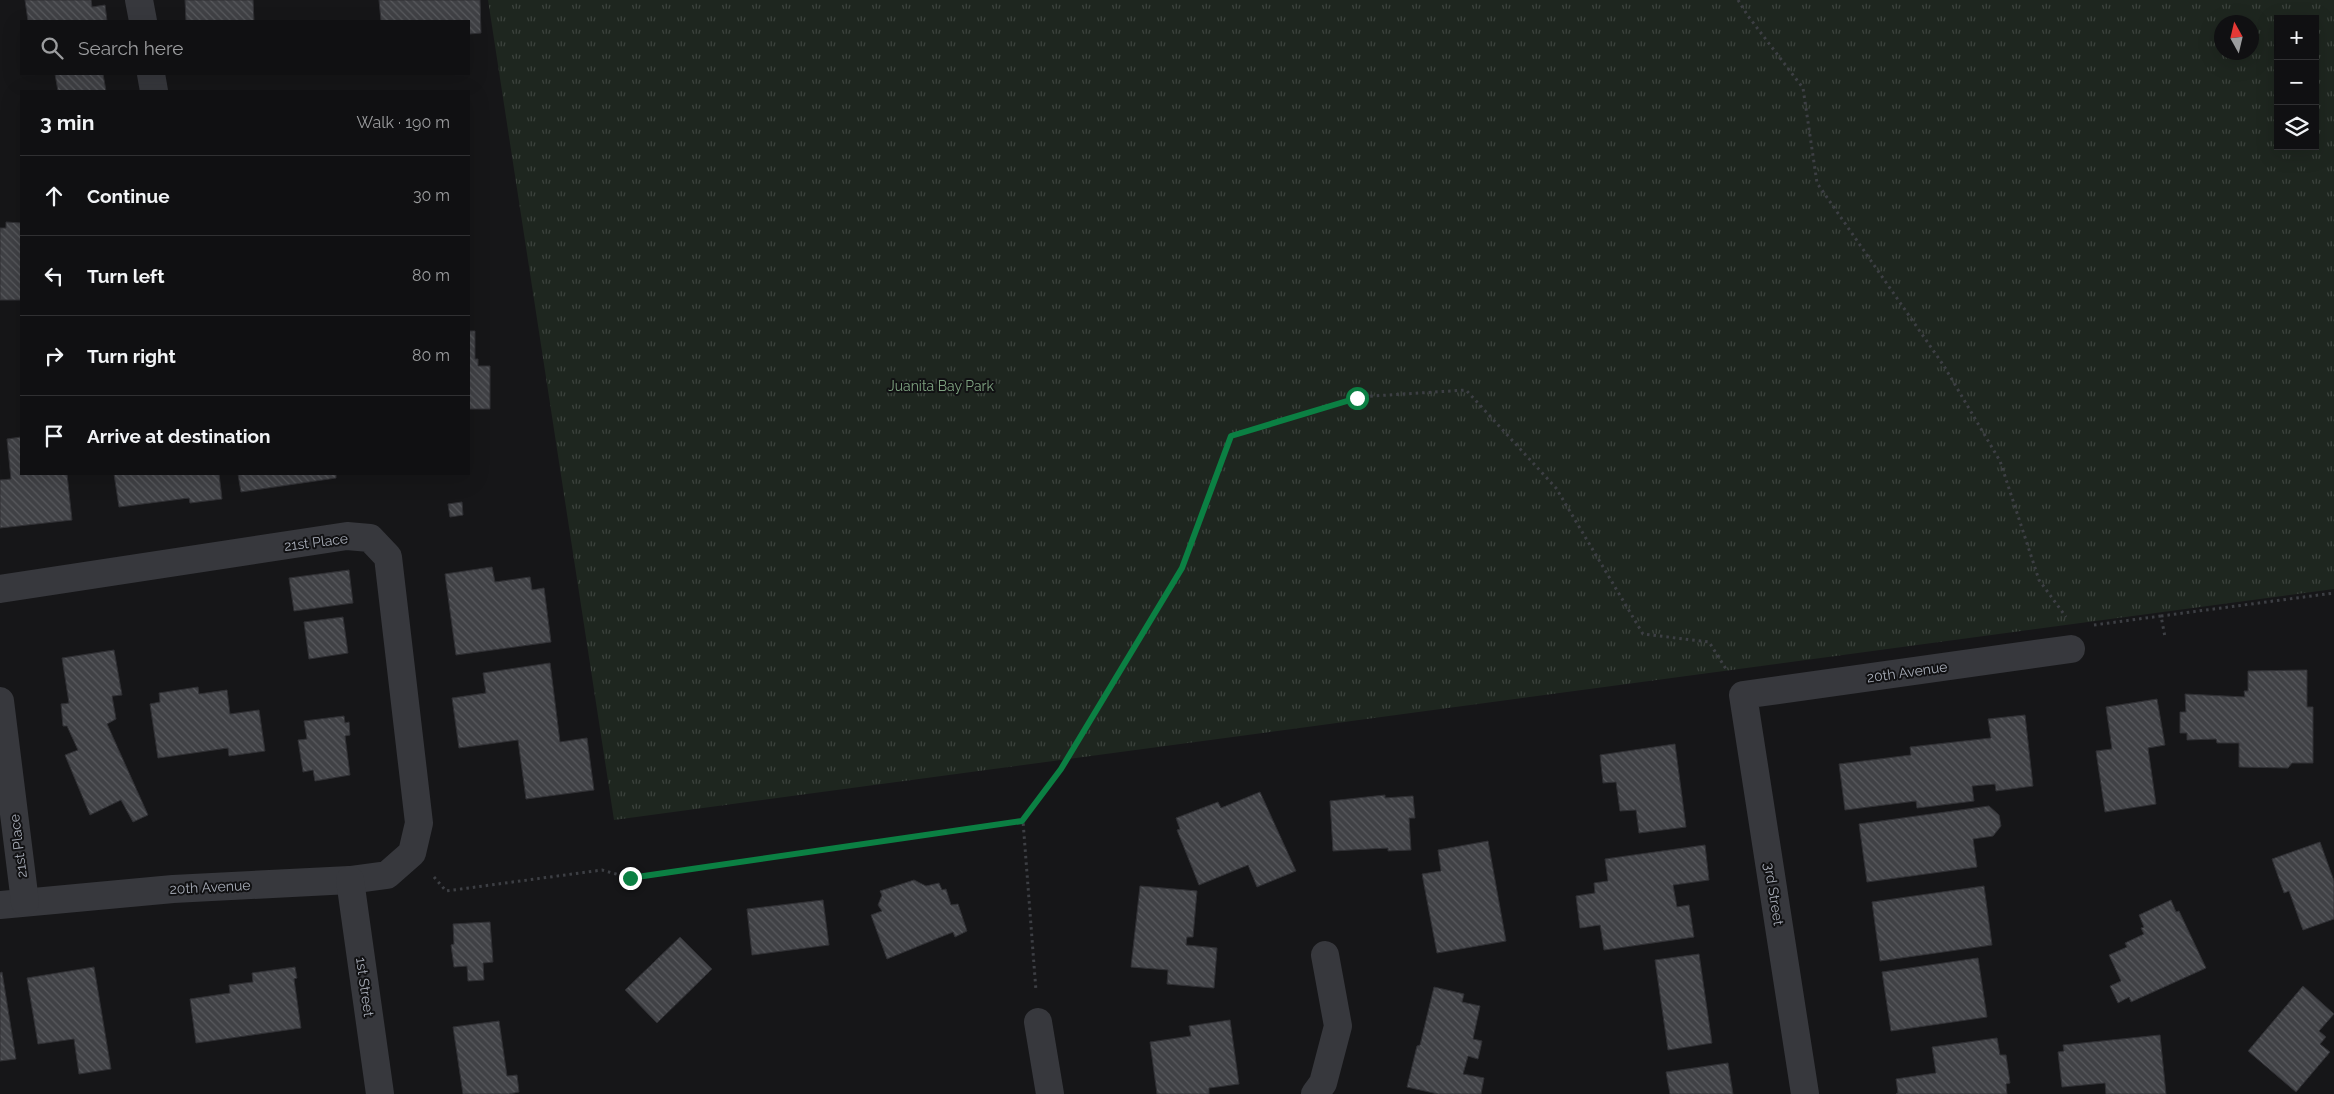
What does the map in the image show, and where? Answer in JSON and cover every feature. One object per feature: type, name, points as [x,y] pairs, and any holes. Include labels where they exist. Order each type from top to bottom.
[{"type":"street","points":[[139,0],[143,20]]},
{"type":"street","points":[[152,75],[154,90]]},
{"type":"street","name":"21st Place","points":[[0,589],[347,536],[370,538],[388,557],[419,823],[412,853]]},
{"type":"street","name":"20th Avenue","points":[[1743,695],[2072,638]]},
{"type":"street","name":"3rd Street","points":[[1743,695],[1805,1094]]},
{"type":"street","name":"21st Place","points":[[0,701],[12,904]]},
{"type":"street","name":"20th Avenue","points":[[12,904],[174,889],[350,880],[387,875],[412,853]]},
{"type":"street","name":"1st Street","points":[[350,880],[380,1094]]},
{"type":"street","points":[[1315,1094],[1323,1083],[1338,1026],[1324,956]]},
{"type":"street","points":[[1038,1022],[1050,1094]]},
{"type":"path","points":[[1738,0],[1803,88],[1817,183],[1944,366],[2000,461],[2040,580],[2072,638],[2161,616],[2334,593]]},
{"type":"path","points":[[1038,1022],[1022,821],[1061,769],[1182,568],[1231,436],[1357,398],[1466,390],[1556,488],[1643,634],[1709,642],[1743,695]]},
{"type":"path","points":[[2161,616],[2165,637]]},
{"type":"path","points":[[412,853],[446,891],[602,870],[630,878],[1022,821]]},
{"type":"green space","name":"Juanita Bay Park","points":[[488,0],[2334,0],[2334,589],[614,820]]},
{"type":"building","points":[[25,0],[91,0],[92,7],[105,5],[107,20],[28,20]]},
{"type":"building","points":[[185,0],[253,0],[254,20],[186,20]]},
{"type":"building","points":[[379,0],[480,0],[481,33],[470,34],[470,20],[381,20]]},
{"type":"building","points":[[55,75],[103,75],[106,90],[58,90]]},
{"type":"building","points":[[6,222],[20,223],[20,300],[0,300],[0,228],[6,228]]},
{"type":"building","points":[[470,331],[475,331],[475,359],[478,359],[478,366],[490,366],[490,409],[470,409]]},
{"type":"building","points":[[20,437],[20,475],[67,475],[72,520],[0,528],[0,480],[11,479],[7,439]]},
{"type":"building","points":[[114,475],[219,475],[222,499],[190,503],[189,498],[119,507]]},
{"type":"building","points":[[238,475],[336,475],[336,478],[241,492]]},
{"type":"building","points":[[462,502],[463,515],[450,517],[448,504]]},
{"type":"building","points":[[492,567],[495,582],[530,577],[532,590],[544,588],[551,642],[456,655],[445,574]]},
{"type":"building","points":[[349,570],[353,603],[294,611],[289,578]]},
{"type":"building","points":[[343,617],[348,653],[309,659],[304,622]]},
{"type":"building","points":[[114,650],[122,695],[112,696],[116,719],[107,724],[148,815],[133,822],[121,800],[90,815],[65,755],[78,750],[67,726],[63,726],[61,704],[69,703],[62,658]]},
{"type":"building","points":[[550,663],[560,742],[587,738],[594,790],[526,799],[518,740],[459,748],[452,698],[486,693],[483,673]]},
{"type":"building","points":[[2307,670],[2307,707],[2313,707],[2313,763],[2292,763],[2288,768],[2239,767],[2239,743],[2217,743],[2216,739],[2187,740],[2187,733],[2180,733],[2180,712],[2186,712],[2185,694],[2245,697],[2244,691],[2248,691],[2248,671]]},
{"type":"building","points":[[198,687],[199,694],[227,690],[230,714],[259,710],[265,751],[229,756],[228,748],[158,758],[150,704],[160,702],[159,693]]},
{"type":"building","points":[[2157,699],[2165,745],[2148,748],[2156,804],[2105,812],[2096,751],[2112,749],[2106,707]]},
{"type":"building","points":[[2025,715],[2033,786],[1996,791],[1995,784],[1972,786],[1974,801],[1917,808],[1916,801],[1845,810],[1839,764],[1911,755],[1910,747],[1991,738],[1988,719]]},
{"type":"building","points":[[344,716],[345,723],[349,722],[350,735],[345,736],[350,775],[315,781],[313,770],[303,772],[298,740],[307,739],[304,721]]},
{"type":"building","points":[[1675,744],[1686,827],[1639,833],[1636,810],[1620,811],[1616,782],[1603,783],[1600,755]]},
{"type":"building","points":[[1260,792],[1296,871],[1257,887],[1248,865],[1199,885],[1177,830],[1180,829],[1176,818],[1218,802],[1221,808]]},
{"type":"building","points":[[1385,795],[1385,798],[1413,796],[1415,818],[1409,818],[1411,850],[1388,851],[1388,848],[1333,851],[1330,801]]},
{"type":"building","points":[[1989,806],[1999,815],[2001,826],[1993,836],[1973,839],[1977,867],[1867,882],[1859,824]]},
{"type":"building","points":[[1488,841],[1506,941],[1437,953],[1422,874],[1441,871],[1438,850]]},
{"type":"building","points":[[2320,842],[2334,881],[2334,919],[2303,930],[2289,891],[2284,893],[2272,859]]},
{"type":"building","points":[[1705,845],[1709,880],[1673,885],[1677,907],[1689,905],[1694,937],[1604,950],[1600,925],[1580,928],[1576,896],[1595,893],[1594,883],[1608,881],[1605,859]]},
{"type":"building","points":[[914,880],[926,886],[939,883],[942,890],[946,889],[951,905],[958,904],[967,931],[955,937],[953,932],[887,959],[871,915],[882,911],[878,905],[882,895],[880,891]]},
{"type":"building","points":[[1140,886],[1197,891],[1193,937],[1187,937],[1186,945],[1217,948],[1214,988],[1167,984],[1168,970],[1131,967]]},
{"type":"building","points":[[1984,886],[1992,945],[1880,961],[1872,902]]},
{"type":"building","points":[[823,900],[829,945],[752,955],[747,909]]},
{"type":"building","points":[[2171,900],[2176,912],[2179,911],[2206,968],[2131,1002],[2129,997],[2118,1003],[2110,986],[2121,981],[2109,955],[2127,947],[2125,943],[2144,934],[2141,928],[2144,927],[2139,915]]},
{"type":"building","points":[[490,922],[493,962],[483,963],[484,980],[468,981],[467,966],[454,967],[451,945],[454,944],[453,924]]},
{"type":"building","points":[[680,937],[712,969],[657,1023],[625,990]]},
{"type":"building","points":[[1699,954],[1712,1043],[1668,1050],[1655,960]]},
{"type":"building","points":[[1978,958],[1987,1017],[1891,1031],[1882,972]]},
{"type":"building","points":[[94,967],[111,1069],[79,1074],[74,1039],[38,1044],[27,978]]},
{"type":"building","points":[[295,967],[297,978],[294,979],[301,1028],[196,1043],[190,999],[230,993],[229,985],[253,982],[252,973]]},
{"type":"building","points":[[2,972],[16,1059],[0,1061],[0,973]]},
{"type":"building","points":[[2303,986],[2334,1014],[2319,1031],[2326,1037],[2320,1044],[2330,1052],[2296,1092],[2248,1051]]},
{"type":"building","points":[[1434,987],[1464,994],[1462,1002],[1480,1006],[1473,1039],[1482,1041],[1478,1059],[1468,1056],[1463,1074],[1484,1078],[1481,1094],[1438,1094],[1407,1087],[1417,1046],[1420,1045]]},
{"type":"building","points":[[1230,1020],[1239,1084],[1209,1088],[1209,1094],[1157,1094],[1150,1042],[1191,1036],[1189,1026]]},
{"type":"building","points":[[499,1021],[507,1076],[517,1075],[519,1092],[509,1094],[463,1094],[453,1027]]},
{"type":"building","points":[[2160,1035],[2166,1094],[2106,1094],[2105,1083],[2062,1087],[2058,1052],[2064,1051],[2063,1045]]},
{"type":"building","points":[[1997,1038],[2000,1055],[2006,1055],[2010,1083],[2006,1084],[2007,1094],[1896,1094],[1898,1093],[1896,1079],[1936,1073],[1932,1047]]},
{"type":"building","points":[[1728,1063],[1733,1094],[1670,1094],[1666,1072]]},
{"type":"route","points":[[630,878],[1022,821],[1061,769],[1182,568],[1231,436],[1357,398]]}]
